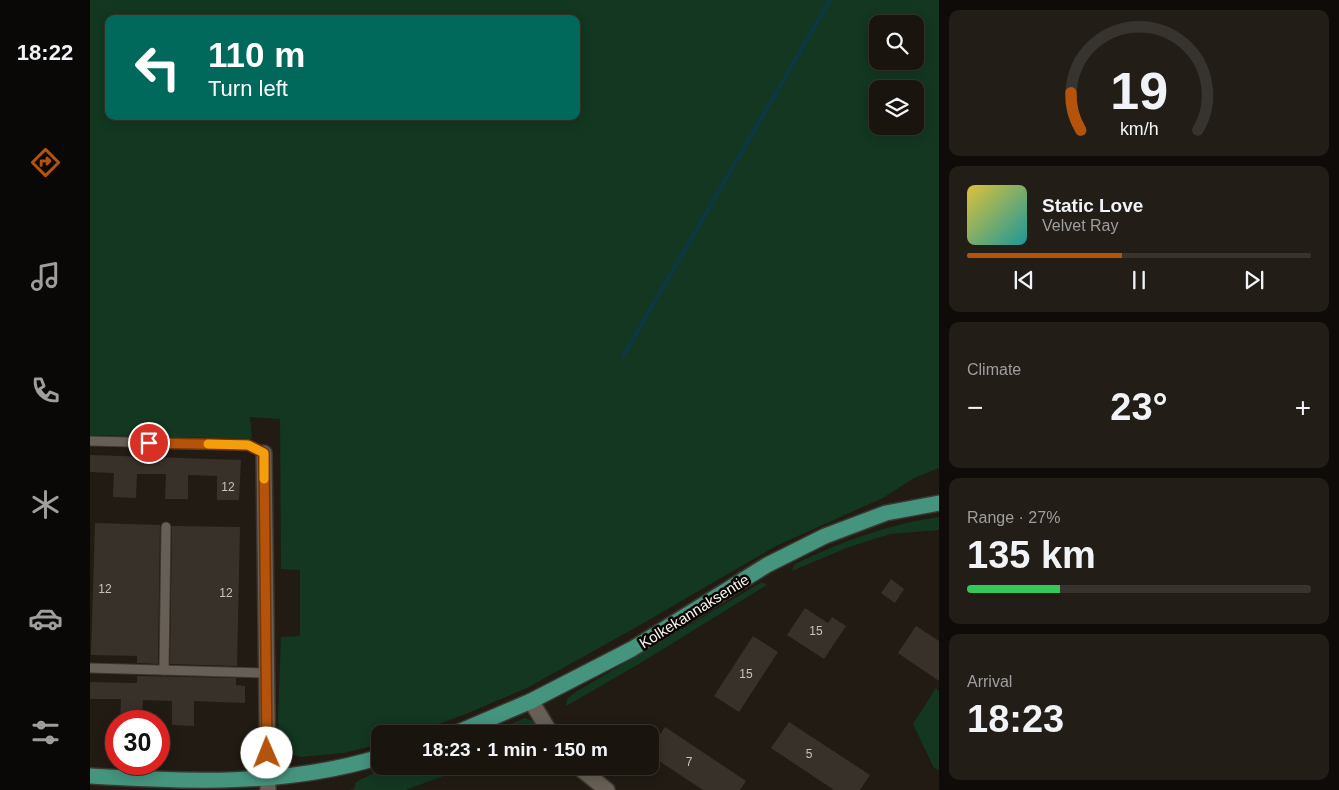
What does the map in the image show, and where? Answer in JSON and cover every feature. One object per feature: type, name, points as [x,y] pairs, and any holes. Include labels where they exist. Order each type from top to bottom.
[{"type":"main road","name":"Kolkekannaksentie","points":[[475,725],[531,701],[632,649],[768,565],[825,536],[886,513],[939,503]]},
{"type":"main road","points":[[90,776],[268,784],[289,776],[371,759]]},
{"type":"street","points":[[264,453],[268,784]]},
{"type":"street","points":[[531,701],[546,725]]},
{"type":"street","points":[[588,775],[607,790]]},
{"type":"lane","points":[[90,442],[248,445],[264,453]]},
{"type":"lane","points":[[164,670],[166,527]]},
{"type":"lane","points":[[90,668],[266,673]]},
{"type":"green space","points":[[90,0],[939,0],[939,468],[914,478],[883,498],[778,545],[527,688],[436,725],[371,725],[371,746],[344,753],[301,757],[287,753],[279,740],[281,637],[300,636],[300,570],[281,569],[280,419],[250,417],[252,439],[90,435]]},
{"type":"green space","points":[[939,517],[939,530],[890,534],[849,547],[792,571],[797,563],[849,541],[902,524]]},
{"type":"green space","points":[[762,582],[767,585],[639,664],[566,706],[567,699],[574,693]]},
{"type":"green space","points":[[936,688],[939,691],[939,770],[934,768],[913,724]]},
{"type":"green space","points":[[525,718],[536,722],[537,725],[508,725]]},
{"type":"green space","points":[[371,774],[446,775],[405,790],[349,790],[354,789],[356,782]]},
{"type":"building","points":[[90,455],[241,460],[239,500],[217,500],[217,476],[188,475],[188,499],[165,499],[166,474],[137,474],[136,498],[113,497],[114,473],[90,472]]},
{"type":"building","points":[[95,523],[160,525],[158,664],[137,663],[137,656],[91,655]]},
{"type":"building","points":[[172,526],[240,527],[237,666],[170,664]]},
{"type":"building","points":[[891,579],[904,589],[895,603],[881,593]]},
{"type":"building","points":[[805,608],[828,623],[832,617],[846,626],[824,659],[787,635]]},
{"type":"building","points":[[916,626],[939,641],[939,681],[898,653]]},
{"type":"building","points":[[753,636],[778,652],[739,712],[714,696]]},
{"type":"building","points":[[137,676],[236,678],[236,685],[245,686],[245,703],[194,701],[194,726],[172,725],[172,701],[143,700],[143,710],[120,710],[121,699],[90,699],[90,682],[137,683]]},
{"type":"building","points":[[789,722],[870,775],[860,790],[834,790],[771,748]]},
{"type":"building","points":[[665,727],[746,781],[740,790],[703,790],[659,761],[659,736]]},
{"type":"waterway","points":[[623,356],[830,0]]},
{"type":"slow traffic","points":[[208,444],[248,445],[264,453],[264,479]]},
{"type":"route","points":[[149,443],[248,445],[264,453],[267,753]]}]
